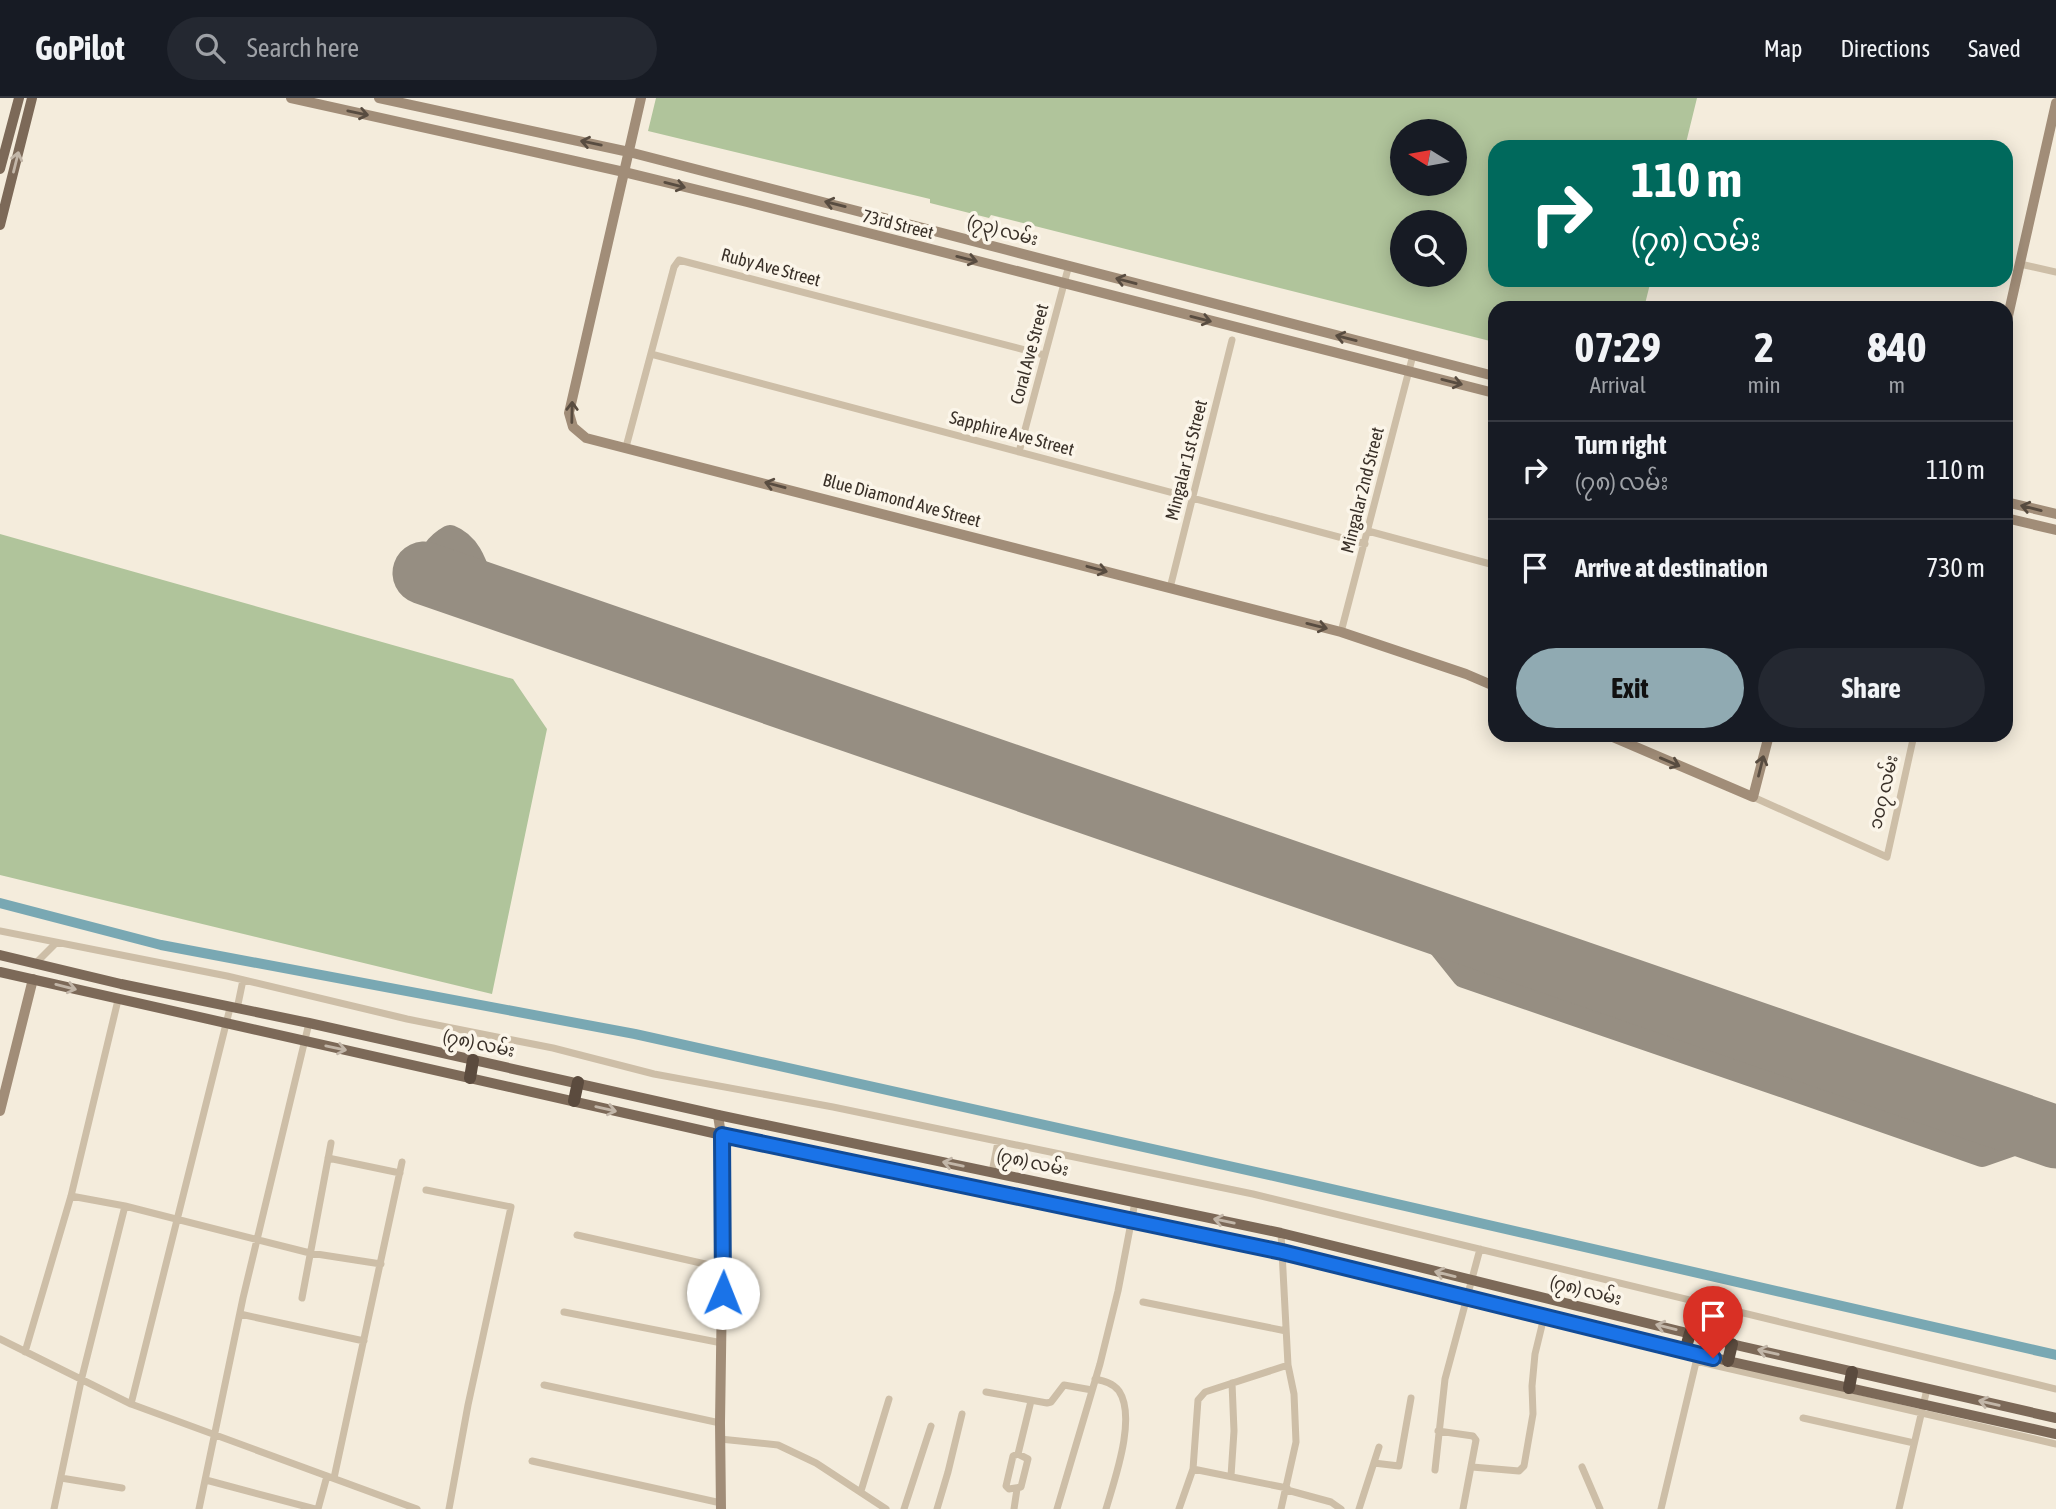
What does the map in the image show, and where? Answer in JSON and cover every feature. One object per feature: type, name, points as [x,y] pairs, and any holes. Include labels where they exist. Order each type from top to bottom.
[{"type":"highway","points":[[470,1078],[473,1060]]},
{"type":"highway","points":[[574,1101],[578,1083]]},
{"type":"highway","points":[[1690,1333],[1693,1355]]},
{"type":"highway","points":[[1728,1361],[1732,1344]]},
{"type":"highway","points":[[1849,1388],[1852,1372]]},
{"type":"main road","points":[[0,169],[4,134],[19,98]]},
{"type":"main road","points":[[0,225],[32,98]]},
{"type":"main road","name":"73rd Street","points":[[291,98],[747,202],[1488,391]]},
{"type":"main road","name":"(၇၃) လမ်း","points":[[379,98],[629,152],[1488,374]]},
{"type":"main road","name":"Blue Diamond Ave Street","points":[[641,98],[569,413],[573,427],[586,438],[1341,632],[1488,683]]},
{"type":"main road","points":[[2012,301],[2056,103]]},
{"type":"main road","points":[[747,202],[753,183]]},
{"type":"main road","points":[[2013,504],[2056,513]]},
{"type":"main road","points":[[2013,520],[2056,530]]},
{"type":"main road","points":[[1624,742],[1753,797],[1767,742]]},
{"type":"main road","name":"(၇၈) လမ်း","points":[[0,955],[718,1115],[1281,1233],[1732,1344],[2056,1418]]},
{"type":"main road","name":"(၇၈) လမ်း","points":[[0,972],[722,1135],[1282,1252],[1693,1355],[1849,1388],[1922,1409],[2056,1434]]},
{"type":"main road","points":[[0,1111],[33,979]]},
{"type":"main road","points":[[718,1115],[722,1135],[721,1506]]},
{"type":"street","name":"Ruby Ave Street","points":[[626,447],[674,267],[681,260],[1044,355]]},
{"type":"street","points":[[2020,264],[2056,272]]},
{"type":"street","name":"Coral Ave Street","points":[[1019,452],[1069,265]]},
{"type":"street","name":"Mingalar 1st Street","points":[[1170,588],[1232,340]]},
{"type":"street","name":"Sapphire Ave Street","points":[[651,354],[1364,544]]},
{"type":"street","name":"Mingalar 2nd Street","points":[[1341,632],[1413,355]]},
{"type":"street","points":[[1368,531],[1488,563]]},
{"type":"street","name":"၁၀၇ လမ်း","points":[[1753,797],[1886,857],[1912,742]]},
{"type":"street","points":[[0,931],[243,980],[407,1019],[553,1048],[654,1074],[833,1107],[1253,1194],[2056,1389]]},
{"type":"street","points":[[36,963],[56,943]]},
{"type":"street","points":[[131,1404],[226,1025],[243,980]]},
{"type":"street","points":[[25,1352],[71,1196],[118,1000]]},
{"type":"street","points":[[199,1509],[240,1314],[309,1023]]},
{"type":"street","points":[[992,1172],[998,1142]]},
{"type":"street","points":[[302,1298],[331,1143]]},
{"type":"street","points":[[328,1158],[400,1173]]},
{"type":"street","points":[[206,1480],[317,1509],[330,1477],[364,1341],[402,1162]]},
{"type":"street","points":[[426,1190],[511,1207],[468,1405],[449,1509]]},
{"type":"street","points":[[71,1196],[125,1206],[310,1253],[380,1264]]},
{"type":"street","points":[[1057,1509],[1096,1379],[1118,1291],[1135,1202]]},
{"type":"street","points":[[54,1509],[81,1381],[125,1206]]},
{"type":"street","points":[[1281,1233],[1288,1365],[1294,1394],[1296,1442],[1281,1509]]},
{"type":"street","points":[[578,1236],[723,1268]]},
{"type":"street","points":[[1435,1470],[1445,1379],[1480,1249]]},
{"type":"street","points":[[1143,1302],[1286,1331]]},
{"type":"street","points":[[564,1312],[722,1343]]},
{"type":"street","points":[[240,1314],[364,1341]]},
{"type":"street","points":[[1472,1467],[1519,1471],[1524,1466],[1533,1414],[1535,1354],[1544,1317]]},
{"type":"street","points":[[0,1339],[131,1404],[417,1509]]},
{"type":"street","points":[[1661,1509],[1693,1355],[2056,1444]]},
{"type":"street","points":[[1179,1509],[1193,1469],[1198,1400],[1205,1392],[1288,1365]]},
{"type":"street","points":[[1096,1379],[1110,1383],[1119,1392],[1124,1405],[1125,1426],[1120,1459],[1106,1509]]},
{"type":"street","points":[[1231,1476],[1234,1431],[1232,1383]]},
{"type":"street","points":[[544,1385],[720,1423]]},
{"type":"street","points":[[986,1392],[1047,1403],[1052,1402],[1059,1388],[1064,1385],[1092,1390]]},
{"type":"street","points":[[1899,1509],[1927,1389]]},
{"type":"street","points":[[1374,1463],[1399,1466],[1411,1398]]},
{"type":"street","points":[[861,1491],[889,1399]]},
{"type":"street","points":[[1018,1454],[1028,1459],[1021,1487],[1009,1489],[1006,1486],[1013,1456],[1018,1454],[1031,1401]]},
{"type":"street","points":[[937,1509],[962,1415]]},
{"type":"street","points":[[1803,1418],[1914,1443]]},
{"type":"street","points":[[904,1509],[931,1426]]},
{"type":"street","points":[[1438,1431],[1473,1436],[1476,1446],[1463,1509]]},
{"type":"street","points":[[720,1439],[778,1445],[816,1463],[886,1509]]},
{"type":"street","points":[[1359,1509],[1379,1447]]},
{"type":"street","points":[[533,1461],[721,1506]]},
{"type":"street","points":[[1582,1467],[1601,1509]]},
{"type":"street","points":[[1193,1469],[1287,1489],[1331,1502],[1341,1509]]},
{"type":"street","points":[[61,1478],[122,1488]]},
{"type":"street","points":[[1014,1509],[1017,1489]]},
{"type":"green space","points":[[656,98],[1697,98],[1687,140],[1488,140],[1488,287],[1649,287],[1646,301],[1488,301],[1488,340],[991,215],[989,218],[930,203],[930,199],[648,131]]},
{"type":"green space","points":[[0,534],[513,679],[547,729],[492,994],[0,875]]},
{"type":"waterway","points":[[0,903],[161,945],[635,1034],[1305,1183],[2056,1355]]},
{"type":"taxiway","points":[[424,573],[437,548],[450,537],[469,553],[486,594]]},
{"type":"taxiway","points":[[1416,916],[1464,976],[1982,1155],[2045,1133]]},
{"type":"runway","points":[[424,573],[2056,1137]]},
{"type":"route","points":[[723,1293],[722,1135],[1282,1252],[1713,1358]]}]
